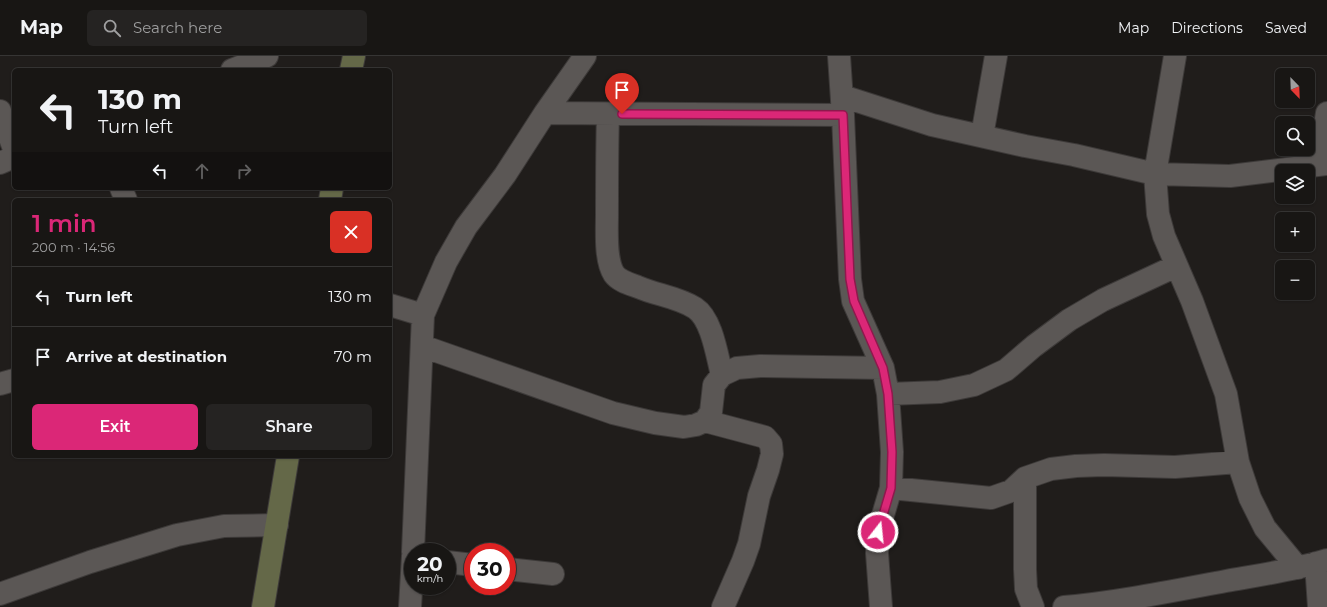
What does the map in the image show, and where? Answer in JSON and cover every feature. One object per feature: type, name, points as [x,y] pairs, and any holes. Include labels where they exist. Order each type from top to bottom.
[{"type":"main road","points":[[352,68],[354,56]]},
{"type":"main road","points":[[263,607],[288,458]]},
{"type":"street","points":[[237,68],[267,56]]},
{"type":"street","points":[[413,543],[423,315],[446,262],[466,227],[505,175],[545,112],[585,56]]},
{"type":"street","points":[[839,56],[843,106],[850,279],[854,301],[883,368],[888,394],[892,452],[891,488],[878,532],[877,553],[881,607]]},
{"type":"street","points":[[982,136],[996,56]]},
{"type":"street","points":[[1176,56],[1155,174],[1158,214],[1164,236],[1192,301],[1226,394],[1238,462],[1250,498],[1265,528],[1314,564],[1319,607]]},
{"type":"street","points":[[545,112],[608,114],[843,106],[932,124],[1155,174],[1230,176],[1323,164],[1327,113]]},
{"type":"street","points":[[0,112],[12,144]]},
{"type":"street","points":[[608,114],[608,256],[611,268],[615,276],[622,280],[696,308],[704,317],[709,328],[722,374]]},
{"type":"street","points":[[0,163],[12,158]]},
{"type":"street","points":[[888,394],[940,392],[974,385],[1006,370],[1034,346],[1069,320],[1103,300],[1176,266]]},
{"type":"street","points":[[392,306],[423,315]]},
{"type":"street","points":[[422,346],[613,413],[654,423],[684,427],[696,425],[705,421],[711,412],[714,385],[722,374],[737,368],[760,366],[883,368]]},
{"type":"street","points":[[0,384],[12,381]]},
{"type":"street","points":[[705,421],[765,437],[771,444],[772,454],[759,496],[749,544],[736,579],[723,607]]},
{"type":"street","points":[[891,488],[991,498],[1011,491],[1025,478],[1051,469],[1104,465],[1175,467],[1238,462]]},
{"type":"street","points":[[1025,478],[1026,589],[1032,607]]},
{"type":"street","points":[[0,594],[90,562],[177,535],[224,526],[277,524]]},
{"type":"street","points":[[1064,607],[1114,602],[1314,564]]},
{"type":"street","points":[[516,570],[553,574]]},
{"type":"street","points":[[410,607],[411,595]]},
{"type":"route","points":[[622,114],[843,115],[850,279],[854,301],[883,368],[888,394],[892,452],[891,488],[878,532]]}]
